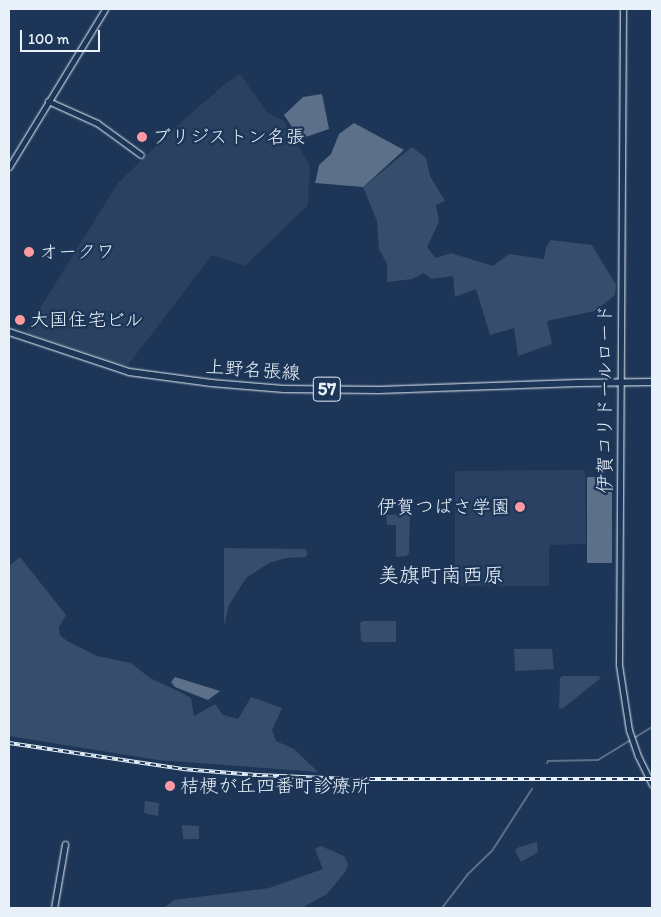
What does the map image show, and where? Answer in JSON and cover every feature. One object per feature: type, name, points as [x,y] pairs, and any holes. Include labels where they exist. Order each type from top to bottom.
[{"type":"main road","name":"上野名張線","points":[[9,332],[129,372],[220,384],[284,389],[379,390],[652,382]]},
{"type":"street","points":[[9,167],[105,9]]},
{"type":"street","name":"伊賀コリドールロード","points":[[624,9],[619,665],[632,738],[652,785]]},
{"type":"street","points":[[48,101],[97,123],[141,154]]},
{"type":"street","points":[[54,908],[65,844]]},
{"type":"shaded area","points":[[240,74],[268,113],[284,121],[310,166],[308,205],[245,266],[212,255],[128,365],[122,365],[29,334],[26,331],[118,183],[178,125],[225,84]]},
{"type":"shaded area","points":[[322,94],[329,129],[300,139],[284,115],[303,97]]},
{"type":"shaded area","points":[[354,123],[404,150],[363,187],[315,183],[319,165],[331,154],[339,134]]},
{"type":"shaded area","points":[[412,147],[426,158],[430,176],[445,201],[436,205],[439,222],[427,247],[436,258],[451,253],[493,266],[509,254],[544,259],[546,247],[551,240],[592,245],[616,285],[615,295],[595,311],[547,321],[552,344],[518,356],[514,328],[490,335],[476,289],[455,297],[453,276],[431,279],[424,273],[412,279],[387,282],[387,264],[379,249],[377,221],[363,187]]},
{"type":"shaded area","name":"伊賀つばさ学園","points":[[585,470],[586,544],[549,545],[549,586],[455,586],[455,471]]},
{"type":"shaded area","points":[[587,477],[603,477],[604,484],[612,485],[612,563],[587,563]]},
{"type":"shaded area","points":[[410,514],[409,553],[406,556],[396,557],[396,525],[387,525],[386,515]]},
{"type":"shaded area","points":[[224,548],[305,549],[308,554],[305,557],[286,558],[269,563],[246,578],[229,605],[224,626]]},
{"type":"shaded area","points":[[20,557],[66,615],[59,627],[60,635],[67,641],[97,656],[131,663],[150,678],[191,698],[194,716],[215,704],[223,715],[238,719],[251,697],[282,708],[272,730],[276,741],[294,749],[318,772],[158,760],[9,736],[9,566]]},
{"type":"shaded area","points":[[363,621],[396,621],[396,642],[363,642],[361,640],[360,623]]},
{"type":"shaded area","points":[[514,649],[552,649],[554,669],[515,671]]},
{"type":"shaded area","points":[[563,676],[598,676],[601,678],[562,709],[559,708],[560,678]]},
{"type":"shaded area","points":[[175,677],[220,691],[208,700],[175,687],[171,682]]},
{"type":"shaded area","points":[[145,801],[159,803],[158,816],[144,813]]},
{"type":"shaded area","points":[[182,825],[199,826],[199,839],[183,839]]},
{"type":"shaded area","points":[[537,842],[538,852],[521,862],[515,850]]},
{"type":"shaded area","points":[[321,846],[344,856],[348,864],[346,871],[327,894],[302,908],[164,908],[174,900],[269,888],[323,869],[315,849]]},
{"type":"waterway","points":[[547,763],[548,761],[598,760],[652,727]]},
{"type":"waterway","points":[[442,908],[468,874],[492,851],[532,789]]},
{"type":"railway","points":[[9,743],[182,769],[257,775],[348,779],[652,779]]},
{"type":"place","name":"ブリジストン名張","points":[[142,137]]},
{"type":"place","name":"オークワ","points":[[29,252]]},
{"type":"place","name":"大国住宅ビル","points":[[20,320]]},
{"type":"place","name":"伊賀つばさ学園","points":[[520,507]]},
{"type":"place","name":"桔梗が丘四番町診療所","points":[[170,786]]},
{"type":"district","name":"美旗町南西原","points":[[441,575]]}]
